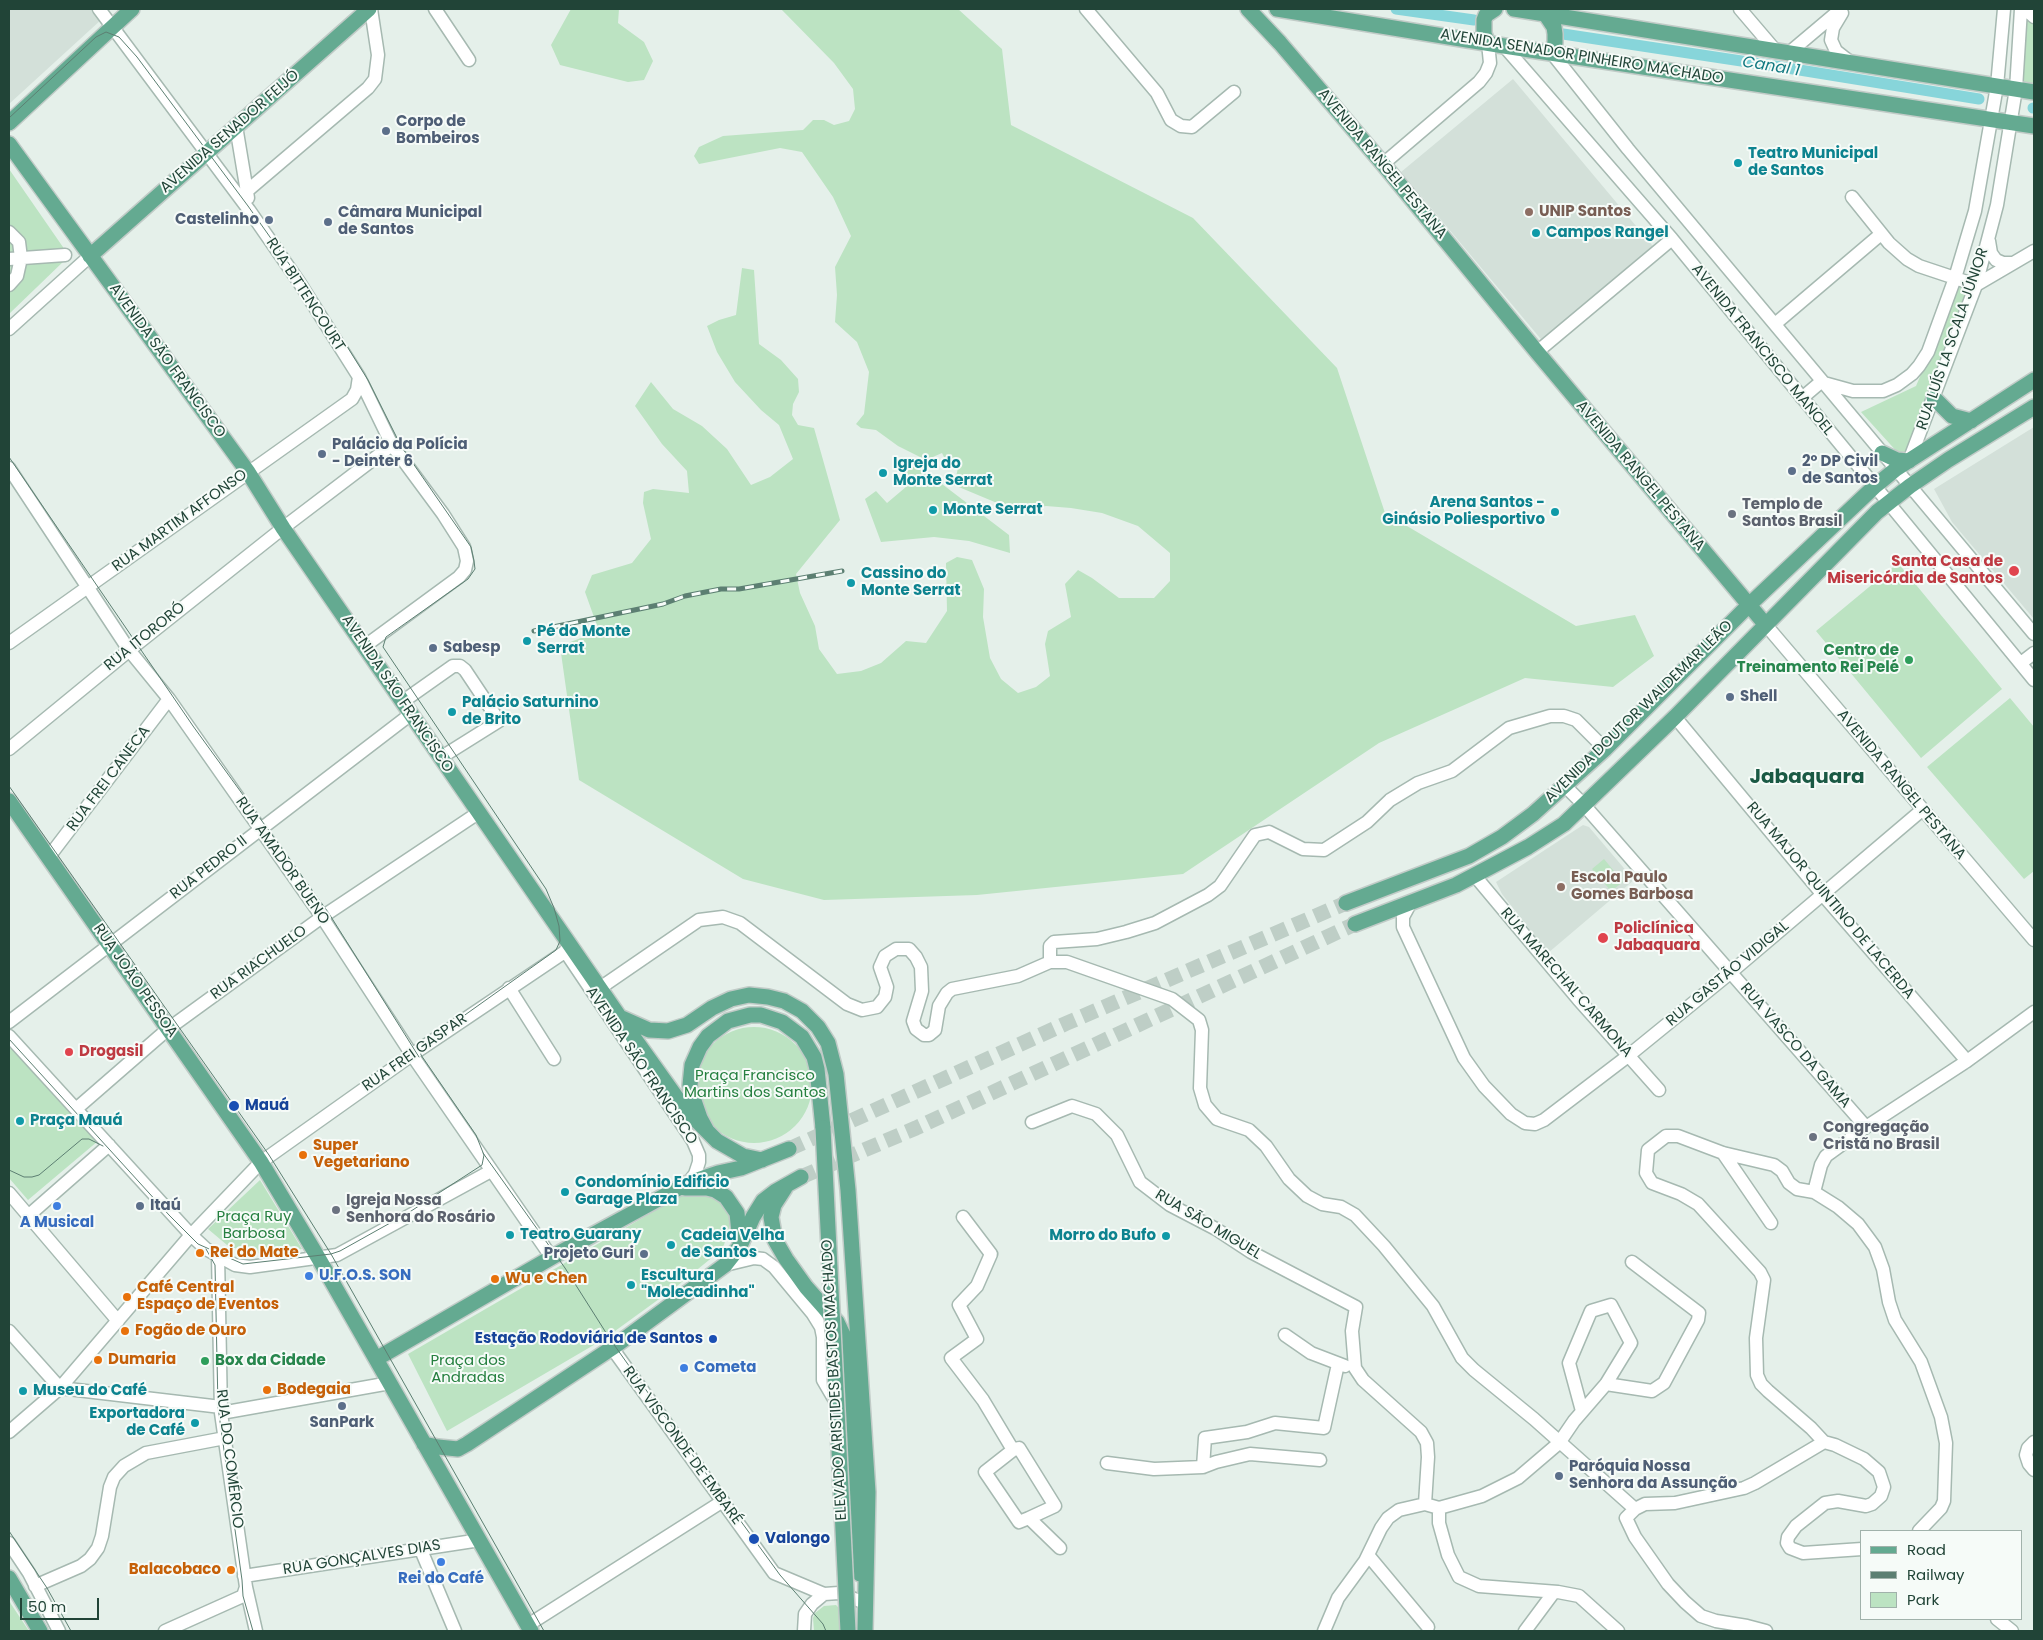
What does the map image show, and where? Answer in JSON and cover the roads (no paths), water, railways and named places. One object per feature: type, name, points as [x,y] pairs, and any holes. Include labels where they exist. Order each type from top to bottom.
[{"type":"main road","points":[[9,123],[132,9]]},
{"type":"main road","name":"AVENIDA SENADOR FEIJÓ","points":[[90,256],[370,9]]},
{"type":"main road","name":"AVENIDA RANGEL PESTANA","points":[[1248,9],[1280,43],[1383,164],[1537,352],[1765,624]]},
{"type":"main road","points":[[1268,9],[1280,43]]},
{"type":"main road","name":"AVENIDA SENADOR PINHEIRO MACHADO","points":[[1284,9],[1504,46],[2034,126]]},
{"type":"main road","points":[[1514,9],[1552,13],[2034,92]]},
{"type":"main road","points":[[1488,11],[1483,26],[1488,43]]},
{"type":"main road","points":[[1551,52],[1555,42],[1552,13]]},
{"type":"main road","name":"AVENIDA SÃO FRANCISCO","points":[[9,144],[248,472],[283,528],[365,646],[568,949],[600,988],[677,1099],[707,1131]]},
{"type":"main road","points":[[1904,473],[1971,421],[2034,380]]},
{"type":"main road","points":[[1934,398],[1952,416],[1971,421]]},
{"type":"main road","points":[[1904,473],[1948,460],[2034,407]]},
{"type":"main road","points":[[1882,452],[1897,460],[1904,473]]},
{"type":"main road","name":"AVENIDA DOUTOR WALDEMAR LEÃO","points":[[1346,903],[1469,856],[1502,837],[1534,814],[1605,749],[1748,606],[1874,486],[1904,473]]},
{"type":"main road","name":"AVENIDA DOUTOR WALDEMAR LEÃO","points":[[1355,924],[1410,904],[1475,876],[1564,824],[1675,717],[1765,624],[1884,506],[1904,473]]},
{"type":"main road","name":"RUA JOÃO PESSOA","points":[[9,801],[261,1162]]},
{"type":"main road","points":[[620,1018],[649,1030],[668,1032],[687,1025],[712,1008],[731,999],[749,995],[768,997],[784,1001],[809,1017],[822,1032],[828,1043],[834,1064],[848,1190],[868,1492],[865,1631]]},
{"type":"main road","name":"ELEVADO ARISTIDES BASTOS MACHADO","points":[[707,1131],[700,1118],[690,1085],[692,1065],[700,1047],[708,1036],[728,1021],[750,1015],[761,1015],[782,1022],[802,1037],[814,1056],[823,1128],[848,1631]]},
{"type":"main road","points":[[707,1131],[734,1153],[751,1159],[764,1160]]},
{"type":"main road","points":[[376,1359],[682,1186],[764,1160],[789,1149]]},
{"type":"main road","points":[[261,1162],[319,1259],[530,1628]]},
{"type":"main road","points":[[424,1444],[458,1449],[612,1348],[725,1265],[740,1246],[760,1205],[776,1190],[801,1177]]},
{"type":"main road","points":[[787,1185],[780,1193],[772,1211],[773,1233],[779,1248],[796,1273],[838,1322],[844,1333],[848,1366],[857,1563],[865,1601]]},
{"type":"main road","points":[[682,1186],[708,1188],[726,1197],[737,1212],[740,1225],[740,1246]]},
{"type":"main road","points":[[9,1578],[40,1631]]},
{"type":"street","name":"RUA BITTENCOURT","points":[[99,9],[249,210],[299,282],[359,377],[392,445],[443,514],[464,547],[467,561],[459,577],[365,646]]},
{"type":"street","points":[[247,191],[368,88],[375,79],[378,55],[370,9]]},
{"type":"street","points":[[435,9],[469,60]]},
{"type":"street","points":[[1086,9],[1157,93],[1171,120],[1181,126],[1192,127],[1234,92]]},
{"type":"street","points":[[1740,9],[1783,51],[1843,9]]},
{"type":"street","points":[[1843,9],[1833,28],[1831,40],[1836,51],[1850,62]]},
{"type":"street","name":"RUA LUÍS LA SCALA JÚNIOR","points":[[1821,383],[1853,391],[1883,391],[1897,385],[1912,374],[1928,352],[1955,278],[1975,211],[1997,86],[2004,9]]},
{"type":"street","points":[[2023,9],[2034,17]]},
{"type":"street","name":"RUA LUÍS LA SCALA JÚNIOR","points":[[1904,473],[1976,284],[1989,236],[1997,204],[2016,89],[2023,9]]},
{"type":"street","points":[[1383,164],[1479,82],[1486,73],[1490,63],[1488,43]]},
{"type":"street","name":"AVENIDA FRANCISCO MANOEL","points":[[1504,46],[1672,240],[1803,396],[1874,486],[1884,506],[2022,663],[2034,680]]},
{"type":"street","name":"AVENIDA FRANCISCO MANOEL","points":[[1551,52],[1628,149],[1775,324],[1821,383],[1882,452]]},
{"type":"street","points":[[236,126],[249,210]]},
{"type":"street","points":[[1852,197],[1881,234],[1901,255],[1913,263],[1955,278],[1976,284],[2034,251]]},
{"type":"street","points":[[9,232],[19,242],[15,259],[17,276],[9,285]]},
{"type":"street","points":[[1775,324],[1881,234]]},
{"type":"street","points":[[1989,236],[1989,247],[1993,257],[2000,262],[2012,264]]},
{"type":"street","points":[[1537,352],[1672,240]]},
{"type":"street","points":[[15,259],[65,255]]},
{"type":"street","points":[[9,330],[90,256]]},
{"type":"street","points":[[359,377],[352,399],[371,400]]},
{"type":"street","points":[[1803,396],[1821,383]]},
{"type":"street","name":"RUA MARTIM AFFONSO","points":[[9,644],[352,399]]},
{"type":"street","name":"RUA ITORORÓ","points":[[9,749],[283,528],[392,445]]},
{"type":"street","name":"RUA AMADOR BUENO","points":[[9,468],[130,650],[169,699],[322,917],[412,1055],[552,1258]]},
{"type":"street","points":[[1904,473],[2034,634]]},
{"type":"street","name":"AVENIDA RANGEL PESTANA","points":[[1765,624],[2034,940]]},
{"type":"street","points":[[2022,663],[2034,653]]},
{"type":"street","name":"RUA PEDRO II","points":[[9,1022],[260,829],[406,708],[453,666],[460,666],[465,670],[499,721],[440,758]]},
{"type":"street","name":"RUA FREI CANECA","points":[[48,858],[169,699]]},
{"type":"street","points":[[1050,962],[1050,946],[1054,942],[1097,939],[1126,932],[1155,923],[1208,895],[1220,886],[1255,835],[1269,832],[1303,849],[1324,850],[1367,822],[1390,800],[1418,783],[1452,771],[1509,728],[1550,716],[1564,716],[1576,720],[1605,749]]},
{"type":"street","name":"RUA MAJOR QUINTINO DE LACERDA","points":[[1675,717],[1823,894],[1967,1061]]},
{"type":"street","name":"RUA VASCO DA GAMA","points":[[1565,786],[1584,805],[1866,1127]]},
{"type":"street","name":"RUA GASTÃO VIDIGAL","points":[[1410,904],[1403,917],[1403,927],[1464,1058],[1484,1086],[1511,1114],[1525,1123],[1535,1124],[1544,1120],[1628,1056],[1730,973],[1922,810]]},
{"type":"street","name":"RUA RIACHUELO","points":[[76,1110],[168,1029],[322,917],[478,813]]},
{"type":"street","name":"RUA MARECHAL CARMONA","points":[[1475,876],[1659,1090]]},
{"type":"street","points":[[600,988],[699,920],[722,917],[734,920],[847,1004],[862,1010],[877,1007],[886,994],[887,986],[880,967],[883,958],[893,950],[903,948],[908,950],[916,957],[921,968],[922,991],[913,1021],[916,1029],[924,1035],[929,1035],[935,1030],[940,1006],[952,988],[1018,976],[1050,962],[1068,962],[1172,999],[1199,1020],[1202,1030],[1200,1088],[1205,1105],[1218,1119],[1249,1130],[1266,1146],[1289,1179],[1307,1196],[1322,1204],[1341,1207],[1354,1216],[1384,1246],[1433,1306],[1462,1358],[1635,1508]]},
{"type":"street","name":"RUA FREI GASPAR","points":[[261,1162],[412,1055],[568,949]]},
{"type":"street","name":"AVENIDA SÃO FRANCISCO","points":[[568,949],[693,1141],[699,1155],[699,1162],[695,1174],[682,1186]]},
{"type":"street","points":[[509,988],[554,1059]]},
{"type":"street","points":[[1814,1192],[1821,1165],[1826,1156],[1866,1127],[1967,1061],[2034,1012]]},
{"type":"street","points":[[9,1036],[191,1235],[206,1249],[242,1266],[319,1259],[337,1255],[491,1171]]},
{"type":"street","name":"RUA SÃO MIGUEL","points":[[1032,1122],[1072,1106],[1096,1114],[1117,1135],[1140,1182],[1163,1199],[1216,1228],[1250,1252],[1356,1307],[1352,1331],[1355,1368]]},
{"type":"street","points":[[1860,1549],[1803,1552],[1790,1548],[1787,1543],[1788,1537],[1796,1526],[1825,1503],[1838,1501],[1866,1506],[1872,1504],[1881,1496],[1884,1487],[1879,1472],[1864,1459],[1835,1445],[1824,1442],[1761,1384],[1756,1375],[1757,1330],[1764,1280],[1760,1272],[1698,1204],[1681,1194],[1652,1183],[1646,1173],[1648,1150],[1666,1136],[1678,1136],[1723,1153],[1774,1165],[1782,1171],[1790,1183],[1797,1189],[1814,1192],[1825,1197],[1858,1224],[1875,1247],[1883,1269],[1889,1302],[1895,1320],[1921,1362],[1941,1417],[1946,1443],[1944,1501],[1941,1508],[1920,1530]]},
{"type":"street","points":[[28,1216],[109,1145]]},
{"type":"street","points":[[1723,1153],[1771,1223]]},
{"type":"street","points":[[9,1432],[60,1388],[191,1235],[261,1162]]},
{"type":"street","points":[[9,1193],[118,1321]]},
{"type":"street","points":[[963,1217],[991,1254],[977,1286],[958,1304],[977,1339],[951,1358],[980,1396],[1013,1450]]},
{"type":"street","name":"RUA DO COMÉRCIO","points":[[218,1255],[221,1410],[245,1582],[256,1631]]},
{"type":"street","points":[[725,1265],[745,1259],[759,1258],[768,1261],[813,1314],[821,1326],[823,1337],[823,1380],[830,1395],[850,1419]]},
{"type":"street","points":[[1606,1384],[1652,1390],[1664,1383],[1698,1320],[1699,1313],[1632,1262]]},
{"type":"street","points":[[1324,1631],[1338,1598],[1368,1556],[1381,1528],[1388,1518],[1400,1510],[1424,1504],[1439,1508],[1482,1496],[1518,1478],[1558,1443],[1582,1411],[1606,1384],[1631,1343],[1611,1305],[1591,1311],[1569,1364],[1582,1411]]},
{"type":"street","points":[[9,1331],[60,1388],[221,1410],[390,1383]]},
{"type":"street","points":[[1285,1335],[1311,1353],[1338,1364],[1355,1368],[1363,1380],[1421,1432],[1427,1443],[1428,1456],[1424,1504]]},
{"type":"street","name":"RUA VISCONDE DE EMBARÉ","points":[[612,1348],[774,1573],[824,1594],[838,1594],[865,1601]]},
{"type":"street","points":[[1203,1467],[1205,1438],[1248,1432],[1275,1423],[1324,1428],[1338,1364]]},
{"type":"street","points":[[35,1586],[81,1566],[90,1559],[98,1548],[102,1536],[112,1482],[124,1466],[146,1453],[225,1438]]},
{"type":"street","points":[[1766,1631],[1701,1616],[1668,1584],[1634,1537],[1626,1518],[1635,1508],[1645,1504],[1675,1503],[1744,1488],[1824,1442]]},
{"type":"street","points":[[2034,1443],[2028,1448],[2026,1455],[2034,1470]]},
{"type":"street","points":[[1020,1448],[1055,1506],[1029,1518],[1019,1522],[985,1472],[1013,1450],[1020,1448]]},
{"type":"street","points":[[1106,1463],[1154,1469],[1203,1467],[1250,1454],[1320,1460]]},
{"type":"street","points":[[530,1628],[723,1501]]},
{"type":"street","points":[[1439,1508],[1439,1523],[1448,1554],[1459,1577],[1479,1586],[1579,1596],[1618,1631]]},
{"type":"street","points":[[1029,1518],[1060,1548]]},
{"type":"street","name":"RUA GONÇALVES DIAS","points":[[245,1582],[480,1540]]},
{"type":"street","points":[[9,1542],[59,1631]]},
{"type":"street","points":[[421,1550],[455,1631]]},
{"type":"street","points":[[1368,1556],[1428,1626]]},
{"type":"street","points":[[165,1631],[243,1596],[245,1582]]},
{"type":"street","points":[[1525,1631],[1554,1592]]},
{"type":"street","points":[[804,1631],[805,1614],[812,1604],[824,1594]]},
{"type":"street","points":[[1999,1620],[2012,1631]]},
{"type":"waterway","name":"Canal 1","points":[[1396,9],[1474,20]]},
{"type":"waterway","name":"Canal 1","points":[[1563,34],[1979,99]]},
{"type":"tunnel","points":[[789,1149],[1067,1023],[1346,903]]},
{"type":"tunnel","points":[[801,1177],[916,1128],[1355,924]]},
{"type":"tram line","points":[[9,118],[96,37],[106,32],[119,37],[137,57],[248,206],[343,340],[368,380],[401,446],[471,547],[474,561],[475,569],[468,579],[386,637],[383,647],[546,889],[559,926],[560,941],[556,950],[420,1047],[421,1055],[476,1135],[484,1155],[482,1165],[408,1213],[340,1251],[331,1254],[243,1264],[198,1244],[169,1215],[9,1039]]},
{"type":"tram line","points":[[9,457],[193,726],[328,912],[419,1057]]},
{"type":"tram line","points":[[9,786],[269,1155],[331,1254],[544,1631]]},
{"type":"tram line","points":[[9,1170],[24,1177],[32,1177],[39,1175],[82,1139],[89,1139],[103,1146]]},
{"type":"tram line","points":[[483,1153],[565,1268],[610,1339],[673,1428],[780,1575],[823,1624],[826,1631]]},
{"type":"tram line","points":[[206,1249],[215,1265],[218,1407],[243,1596],[253,1631]]},
{"type":"tram line","points":[[9,1531],[47,1588],[71,1631]]},
{"type":"railway","points":[[534,631],[663,604],[685,596],[721,589],[739,589],[842,571]]},
{"type":"place","name":"Corpo de Bombeiros","points":[[386,131]]},
{"type":"place","name":"Teatro Municipal de Santos","points":[[1738,163]]},
{"type":"place","name":"UNIP Santos","points":[[1529,212]]},
{"type":"place","name":"Castelinho","points":[[269,220]]},
{"type":"place","name":"Câmara Municipal de Santos","points":[[328,222]]},
{"type":"place","name":"Campos Rangel","points":[[1536,233]]},
{"type":"place","name":"Palácio da Polícia - Deinter 6","points":[[322,454]]},
{"type":"place","name":"2º DP Civil de Santos","points":[[1792,471]]},
{"type":"place","name":"Igreja do Monte Serrat","points":[[883,473]]},
{"type":"place","name":"Monte Serrat","points":[[933,510]]},
{"type":"place","name":"Arena Santos - Ginásio Poliesportivo","points":[[1555,512]]},
{"type":"place","name":"Templo de Santos Brasil","points":[[1732,514]]},
{"type":"place","name":"Santa Casa de Misericórdia de Santos","points":[[2014,571]]},
{"type":"place","name":"Cassino do Monte Serrat","points":[[851,583]]},
{"type":"place","name":"Pé do Monte Serrat","points":[[527,641]]},
{"type":"place","name":"Sabesp","points":[[433,648]]},
{"type":"place","name":"Centro de Treinamento Rei Pelé","points":[[1909,660]]},
{"type":"place","name":"Shell","points":[[1730,697]]},
{"type":"place","name":"Palácio Saturnino de Brito","points":[[452,712]]},
{"type":"place","name":"Escola Paulo Gomes Barbosa","points":[[1561,887]]},
{"type":"place","name":"Policlínica Jabaquara","points":[[1603,938]]},
{"type":"place","name":"Drogasil","points":[[69,1052]]},
{"type":"place","name":"Mauá","points":[[234,1106]]},
{"type":"place","name":"Praça Mauá","points":[[20,1121]]},
{"type":"place","name":"Congregação Cristã no Brasil","points":[[1813,1137]]},
{"type":"place","name":"Super Vegetariano","points":[[303,1155]]},
{"type":"place","name":"Condomínio Edificio Garage Plaza","points":[[565,1192]]},
{"type":"place","name":"A Musical","points":[[57,1206]]},
{"type":"place","name":"Itaú","points":[[140,1206]]},
{"type":"place","name":"Igreja Nossa Senhora do Rosário","points":[[336,1210]]},
{"type":"place","name":"Teatro Guarany","points":[[510,1235]]},
{"type":"place","name":"Morro do Bufo","points":[[1166,1236]]},
{"type":"place","name":"Cadeia Velha de Santos","points":[[671,1245]]},
{"type":"place","name":"Rei do Mate","points":[[200,1253]]},
{"type":"place","name":"Projeto Guri","points":[[644,1254]]},
{"type":"place","name":"U.F.O.S. SON","points":[[309,1276]]},
{"type":"place","name":"Wu e Chen","points":[[495,1279]]},
{"type":"place","name":"Escultura \"Molecadinha\"","points":[[631,1285]]},
{"type":"place","name":"Café Central Espaço de Eventos","points":[[127,1297]]},
{"type":"place","name":"Fogão de Ouro","points":[[125,1331]]},
{"type":"place","name":"Estação Rodoviária de Santos","points":[[713,1339]]},
{"type":"place","name":"Dumaria","points":[[98,1360]]},
{"type":"place","name":"Box da Cidade","points":[[205,1361]]},
{"type":"place","name":"Cometa","points":[[684,1368]]},
{"type":"place","name":"Bodegaia","points":[[267,1390]]},
{"type":"place","name":"Museu do Café","points":[[23,1391]]},
{"type":"place","name":"SanPark","points":[[342,1406]]},
{"type":"place","name":"Exportadora de Café","points":[[195,1423]]},
{"type":"place","name":"Paróquia Nossa Senhora da Assunção","points":[[1559,1476]]},
{"type":"place","name":"Valongo","points":[[754,1539]]},
{"type":"place","name":"Rei do Café","points":[[441,1562]]},
{"type":"place","name":"Balacobaco","points":[[231,1570]]},
{"type":"district","name":"Jabaquara","points":[[1807,778]]},
{"type":"park label","name":"Praça Francisco Martins dos Santos","points":[[755,1084]]},
{"type":"park label","name":"Praça Ruy Barbosa","points":[[254,1226]]},
{"type":"park label","name":"Praça dos Andradas","points":[[468,1370]]}]
